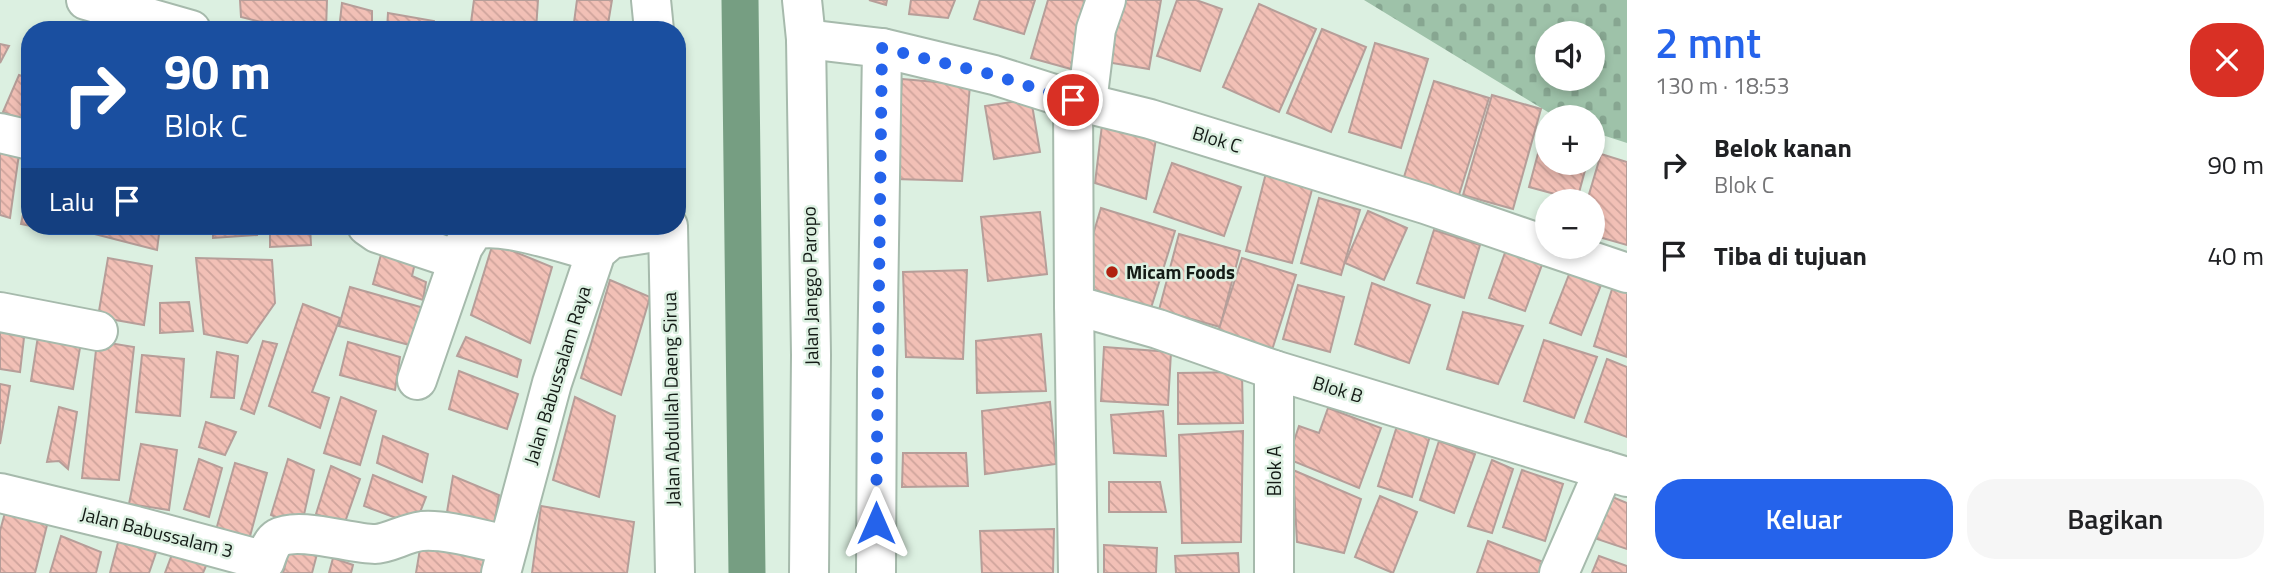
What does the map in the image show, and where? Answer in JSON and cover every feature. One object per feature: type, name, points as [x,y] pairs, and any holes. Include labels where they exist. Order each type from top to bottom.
[{"type":"street","points":[[86,0],[160,21]]},
{"type":"street","points":[[650,0],[653,21]]},
{"type":"street","name":"Jalan Janggo Paropo","points":[[802,0],[806,39],[811,355],[809,573]]},
{"type":"street","points":[[1079,573],[1074,305],[1080,102],[1106,0]]},
{"type":"street","name":"Blok C","points":[[806,39],[882,48],[994,75],[1080,102],[1242,146],[1535,241]]},
{"type":"street","points":[[876,573],[882,48]]},
{"type":"street","points":[[0,133],[21,138]]},
{"type":"street","points":[[383,235],[458,260]]},
{"type":"street","points":[[417,380],[458,260],[470,235]]},
{"type":"street","points":[[525,235],[596,252],[611,240],[635,235]]},
{"type":"street","name":"Jalan Abdullah Daeng Sirua","points":[[668,235],[675,573]]},
{"type":"street","name":"Jalan Babussalam Raya","points":[[504,559],[552,383],[596,252]]},
{"type":"street","name":"Blok C","points":[[1587,259],[1627,273]]},
{"type":"street","name":"Blok B","points":[[1074,305],[1158,329],[1274,370],[1615,473],[1559,573]]},
{"type":"street","points":[[0,312],[98,331]]},
{"type":"street","name":"Blok A","points":[[1274,370],[1274,573]]},
{"type":"street","name":"Jalan Babussalam 3","points":[[0,493],[136,526],[267,567],[274,541],[280,536],[302,534],[380,544],[409,533],[430,531],[504,559]]},
{"type":"green space","points":[[1364,0],[1627,0],[1627,143],[1605,136],[1605,105],[1536,105]]},
{"type":"building","points":[[240,0],[327,0],[326,21],[257,21],[241,17]]},
{"type":"building","points":[[474,0],[538,0],[537,21],[471,21]]},
{"type":"building","points":[[577,0],[612,0],[608,21],[574,21]]},
{"type":"building","points":[[869,0],[887,0],[886,5]]},
{"type":"building","points":[[911,0],[955,0],[948,18],[909,14]]},
{"type":"building","points":[[980,0],[1035,0],[1024,34],[974,19]]},
{"type":"building","points":[[1048,0],[1090,0],[1071,69],[1031,58]]},
{"type":"building","points":[[1115,0],[1161,0],[1149,69],[1106,62]]},
{"type":"building","points":[[1177,0],[1196,0],[1222,9],[1200,71],[1157,56]]},
{"type":"building","points":[[342,3],[372,11],[372,21],[340,21]]},
{"type":"building","points":[[1259,4],[1316,29],[1279,112],[1223,87]]},
{"type":"building","points":[[93,5],[139,21],[89,21]]},
{"type":"building","points":[[388,13],[434,21],[388,21]]},
{"type":"building","points":[[1322,29],[1366,47],[1331,132],[1287,113]]},
{"type":"building","points":[[1375,43],[1428,59],[1401,148],[1349,132]]},
{"type":"building","points":[[0,44],[9,46],[0,63]]},
{"type":"building","points":[[19,75],[21,76],[21,119],[3,112]]},
{"type":"building","points":[[902,79],[970,85],[962,181],[895,179]]},
{"type":"building","points":[[1434,81],[1489,98],[1458,198],[1403,180]]},
{"type":"building","points":[[1492,95],[1535,107],[1535,130],[1513,209],[1463,195]]},
{"type":"building","points":[[1031,99],[1040,152],[994,159],[985,106]]},
{"type":"building","points":[[1102,125],[1156,139],[1146,199],[1095,183]]},
{"type":"building","points":[[0,144],[20,147],[10,218],[0,215]]},
{"type":"building","points":[[1605,155],[1627,162],[1627,245],[1605,239],[1605,189],[1591,189],[1595,175],[1605,175]]},
{"type":"building","points":[[1172,163],[1241,187],[1224,236],[1154,212]]},
{"type":"building","points":[[1535,165],[1535,175],[1584,175],[1580,189],[1529,187]]},
{"type":"building","points":[[1266,173],[1313,186],[1292,263],[1246,251]]},
{"type":"building","points":[[1319,198],[1360,210],[1341,275],[1301,263]]},
{"type":"building","points":[[1101,208],[1175,231],[1151,308],[1078,285]]},
{"type":"building","points":[[1368,211],[1407,228],[1384,280],[1345,263]]},
{"type":"building","points":[[1040,212],[1047,274],[988,281],[981,217]]},
{"type":"building","points":[[1434,230],[1480,245],[1464,298],[1417,283]]},
{"type":"building","points":[[1179,234],[1240,251],[1220,327],[1159,310]]},
{"type":"building","points":[[98,235],[159,235],[157,250]]},
{"type":"building","points":[[213,235],[257,235],[213,238]]},
{"type":"building","points":[[270,235],[310,235],[311,245],[270,247]]},
{"type":"building","points":[[385,240],[418,250],[412,276],[426,282],[423,300],[373,284]]},
{"type":"building","points":[[493,243],[552,267],[530,343],[471,315]]},
{"type":"building","points":[[1507,247],[1543,262],[1525,311],[1489,298]]},
{"type":"building","points":[[108,258],[152,266],[144,325],[98,317]]},
{"type":"building","points":[[196,258],[272,260],[275,303],[247,343],[204,334]]},
{"type":"building","points":[[1242,258],[1296,275],[1272,350],[1218,332]]},
{"type":"building","points":[[967,270],[963,359],[906,357],[903,272]]},
{"type":"building","points":[[1570,272],[1601,285],[1581,335],[1550,323]]},
{"type":"building","points":[[610,280],[650,297],[621,395],[581,378]]},
{"type":"building","points":[[1372,283],[1430,305],[1409,363],[1355,344]]},
{"type":"building","points":[[1298,285],[1344,297],[1330,352],[1283,339]]},
{"type":"building","points":[[1613,286],[1627,291],[1627,357],[1594,346]]},
{"type":"building","points":[[350,287],[431,310],[424,349],[339,326]]},
{"type":"building","points":[[189,302],[193,331],[160,333],[160,303]]},
{"type":"building","points":[[303,304],[340,318],[312,392],[329,398],[320,428],[269,406]]},
{"type":"building","points":[[1463,312],[1523,326],[1498,384],[1447,369]]},
{"type":"building","points":[[0,324],[25,329],[20,372],[0,369]]},
{"type":"building","points":[[39,330],[82,336],[73,389],[31,381]]},
{"type":"building","points":[[1041,334],[1046,391],[977,393],[976,341]]},
{"type":"building","points":[[466,337],[521,360],[517,377],[457,356]]},
{"type":"building","points":[[1544,340],[1597,357],[1574,418],[1524,401]]},
{"type":"building","points":[[97,341],[134,347],[119,480],[82,478]]},
{"type":"building","points":[[263,341],[277,344],[254,414],[241,409]]},
{"type":"building","points":[[348,342],[400,357],[395,390],[340,375]]},
{"type":"building","points":[[1104,347],[1171,352],[1168,405],[1101,401]]},
{"type":"building","points":[[217,352],[238,356],[234,398],[211,397]]},
{"type":"building","points":[[142,355],[184,359],[180,416],[136,412]]},
{"type":"building","points":[[1607,359],[1627,367],[1627,437],[1585,422]]},
{"type":"building","points":[[459,371],[518,394],[507,429],[449,409]]},
{"type":"building","points":[[1242,372],[1243,423],[1178,424],[1178,373]]},
{"type":"building","points":[[0,384],[10,386],[0,444]]},
{"type":"building","points":[[341,397],[376,411],[360,465],[324,453]]},
{"type":"building","points":[[575,397],[615,416],[599,497],[553,480]]},
{"type":"building","points":[[1050,402],[1056,464],[985,474],[982,411]]},
{"type":"building","points":[[59,407],[77,412],[68,469],[59,461],[47,462]]},
{"type":"building","points":[[1328,408],[1381,428],[1359,488],[1288,459],[1299,426],[1319,433]]},
{"type":"building","points":[[1163,411],[1166,456],[1114,453],[1111,415]]},
{"type":"building","points":[[206,422],[236,432],[225,455],[199,447]]},
{"type":"building","points":[[1397,426],[1430,436],[1412,497],[1378,486]]},
{"type":"building","points":[[1243,431],[1241,542],[1182,543],[1179,435]]},
{"type":"building","points":[[383,436],[428,454],[422,482],[377,463]]},
{"type":"building","points":[[1439,441],[1475,454],[1454,513],[1420,500]]},
{"type":"building","points":[[141,444],[177,450],[169,510],[129,504]]},
{"type":"building","points":[[903,453],[966,453],[968,486],[902,487]]},
{"type":"building","points":[[199,459],[222,468],[209,517],[184,509]]},
{"type":"building","points":[[288,459],[314,470],[301,528],[271,515]]},
{"type":"building","points":[[1492,460],[1513,469],[1492,533],[1468,526]]},
{"type":"building","points":[[235,463],[267,473],[249,540],[216,530]]},
{"type":"building","points":[[331,466],[360,479],[344,525],[316,514]]},
{"type":"building","points":[[1293,470],[1361,499],[1344,553],[1297,542]]},
{"type":"building","points":[[1522,470],[1563,484],[1545,541],[1503,527]]},
{"type":"building","points":[[373,475],[426,497],[415,525],[364,506]]},
{"type":"building","points":[[453,476],[499,495],[492,538],[445,524]]},
{"type":"building","points":[[1109,482],[1160,482],[1166,512],[1109,512]]},
{"type":"building","points":[[1380,496],[1417,512],[1393,573],[1355,557]]},
{"type":"building","points":[[1610,496],[1627,503],[1627,549],[1594,538]]},
{"type":"building","points":[[541,506],[634,522],[627,573],[532,573]]},
{"type":"building","points":[[6,509],[47,525],[35,573],[0,573],[0,531]]},
{"type":"building","points":[[1054,529],[1053,573],[982,573],[980,531]]},
{"type":"building","points":[[120,535],[158,547],[149,573],[110,573]]},
{"type":"building","points":[[61,536],[101,552],[96,573],[50,573]]},
{"type":"building","points":[[422,537],[496,559],[490,573],[416,573]]},
{"type":"building","points":[[1488,541],[1554,566],[1551,573],[1477,573]]},
{"type":"building","points":[[1104,545],[1157,548],[1156,573],[1104,573]]},
{"type":"building","points":[[290,547],[317,554],[312,573],[283,573]]},
{"type":"building","points":[[174,549],[208,561],[203,573],[165,573]]},
{"type":"building","points":[[1238,553],[1239,573],[1176,573],[1175,556]]},
{"type":"building","points":[[1599,556],[1627,566],[1627,573],[1592,573]]},
{"type":"building","points":[[333,558],[353,565],[351,573],[329,573]]},
{"type":"waterway","points":[[740,0],[747,573]]},
{"type":"place","name":"Micam Foods","points":[[1112,272]]},
{"type":"route","points":[[876,523],[882,48],[994,75],[1073,100]]}]
